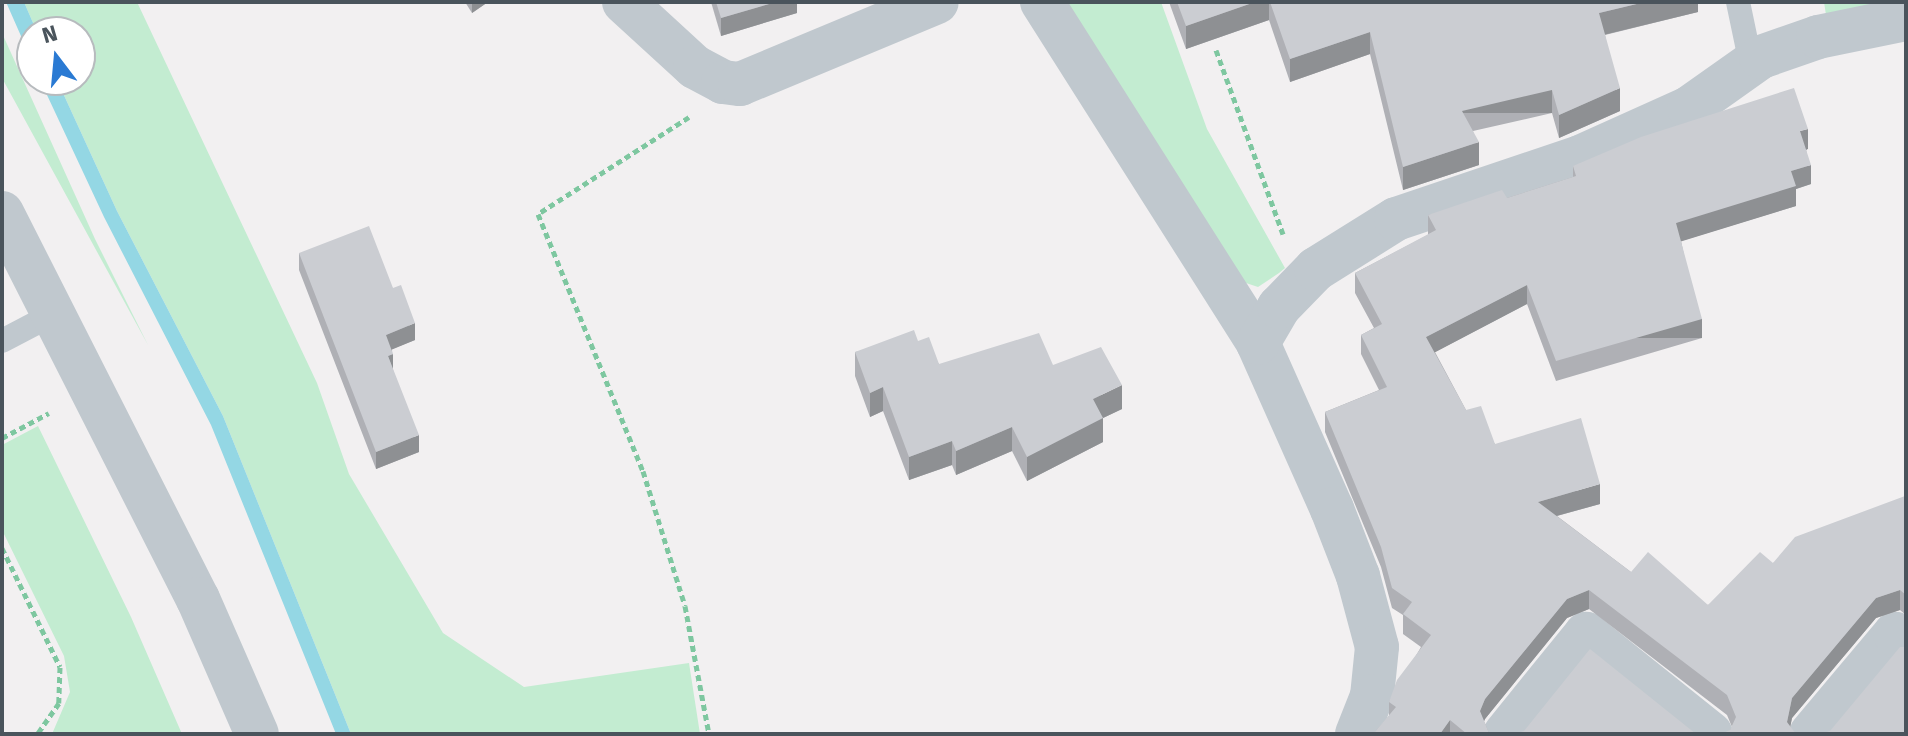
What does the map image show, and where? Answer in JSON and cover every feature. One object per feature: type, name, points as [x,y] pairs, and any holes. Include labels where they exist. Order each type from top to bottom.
[{"type":"street","points":[[624,2],[695,67],[723,82],[740,84],[937,2]]},
{"type":"street","points":[[1042,2],[1258,343],[1342,536],[1377,647],[1372,696],[1358,734]]},
{"type":"street","points":[[1258,343],[1279,307],[1301,284],[1396,219],[1580,157],[1689,108],[1751,64],[1818,37],[1906,19]]},
{"type":"street","points":[[2,213],[198,599],[257,734]]},
{"type":"street","points":[[1505,734],[1586,634],[1711,734]]},
{"type":"street","points":[[1811,734],[1895,634],[1906,643]]},
{"type":"lane","points":[[1738,2],[1751,64]]},
{"type":"lane","points":[[2,341],[55,313]]},
{"type":"path","points":[[1216,50],[1301,284]]},
{"type":"path","points":[[709,734],[685,606],[643,471],[538,214],[740,84]]},
{"type":"path","points":[[2,438],[49,413]]},
{"type":"path","points":[[2,548],[60,667],[59,703],[37,734]]},
{"type":"green space","points":[[24,2],[137,2],[317,383],[349,474],[443,633],[524,687],[689,663],[700,734],[351,734],[223,416],[117,211],[64,96],[96,96],[96,16],[30,16]]},
{"type":"green space","points":[[1063,2],[1161,2],[1207,129],[1285,268],[1279,273],[1258,287],[1240,281]]},
{"type":"green space","points":[[1824,2],[1886,2],[1826,15]]},
{"type":"green space","points":[[2,33],[16,64],[16,96],[30,96],[95,239],[148,345],[2,78]]},
{"type":"green space","points":[[38,426],[131,617],[182,734],[52,734],[70,692],[64,656],[2,530],[2,445]]},
{"type":"water","points":[[6,2],[24,2],[30,16],[16,16],[16,25]]},
{"type":"water","points":[[47,96],[64,96],[117,211],[223,416],[351,734],[336,734],[211,425],[104,217]]},
{"type":"building","points":[[716,2],[776,2],[721,18]]},
{"type":"building","points":[[1177,2],[1255,2],[1186,26]]},
{"type":"building","points":[[1270,2],[1645,2],[1599,13],[1620,88],[1559,115],[1552,90],[1462,111],[1479,142],[1403,167],[1370,32],[1290,59]]},
{"type":"building","points":[[1794,88],[1808,129],[1800,131],[1811,165],[1791,171],[1796,186],[1676,223],[1702,319],[1556,361],[1527,285],[1426,337],[1466,410],[1481,406],[1495,444],[1581,418],[1600,484],[1538,502],[1631,572],[1648,552],[1708,605],[1760,552],[1773,563],[1795,537],[1905,496],[1906,595],[1900,590],[1876,598],[1792,698],[1787,722],[1796,734],[1721,734],[1730,730],[1736,717],[1727,695],[1589,590],[1567,599],[1485,699],[1480,711],[1491,734],[1467,734],[1450,720],[1440,734],[1373,734],[1396,707],[1389,702],[1397,680],[1431,635],[1403,614],[1412,602],[1392,588],[1381,547],[1325,412],[1387,387],[1361,335],[1382,324],[1355,273],[1436,230],[1428,215],[1502,190],[1507,198],[1576,176],[1573,166],[1641,137]]},
{"type":"building","points":[[369,226],[393,288],[401,285],[415,323],[386,335],[393,354],[388,356],[419,435],[376,452],[299,253]]},
{"type":"building","points":[[914,330],[918,341],[929,337],[939,364],[1039,333],[1053,365],[1101,347],[1122,385],[1093,399],[1103,418],[1027,457],[1012,427],[956,451],[952,441],[909,457],[883,387],[870,393],[855,352]]},
{"type":"building","points":[[1900,647],[1906,647],[1906,734],[1821,734],[1830,731]]},
{"type":"building","points":[[1590,649],[1696,734],[1515,734],[1524,731]]}]
